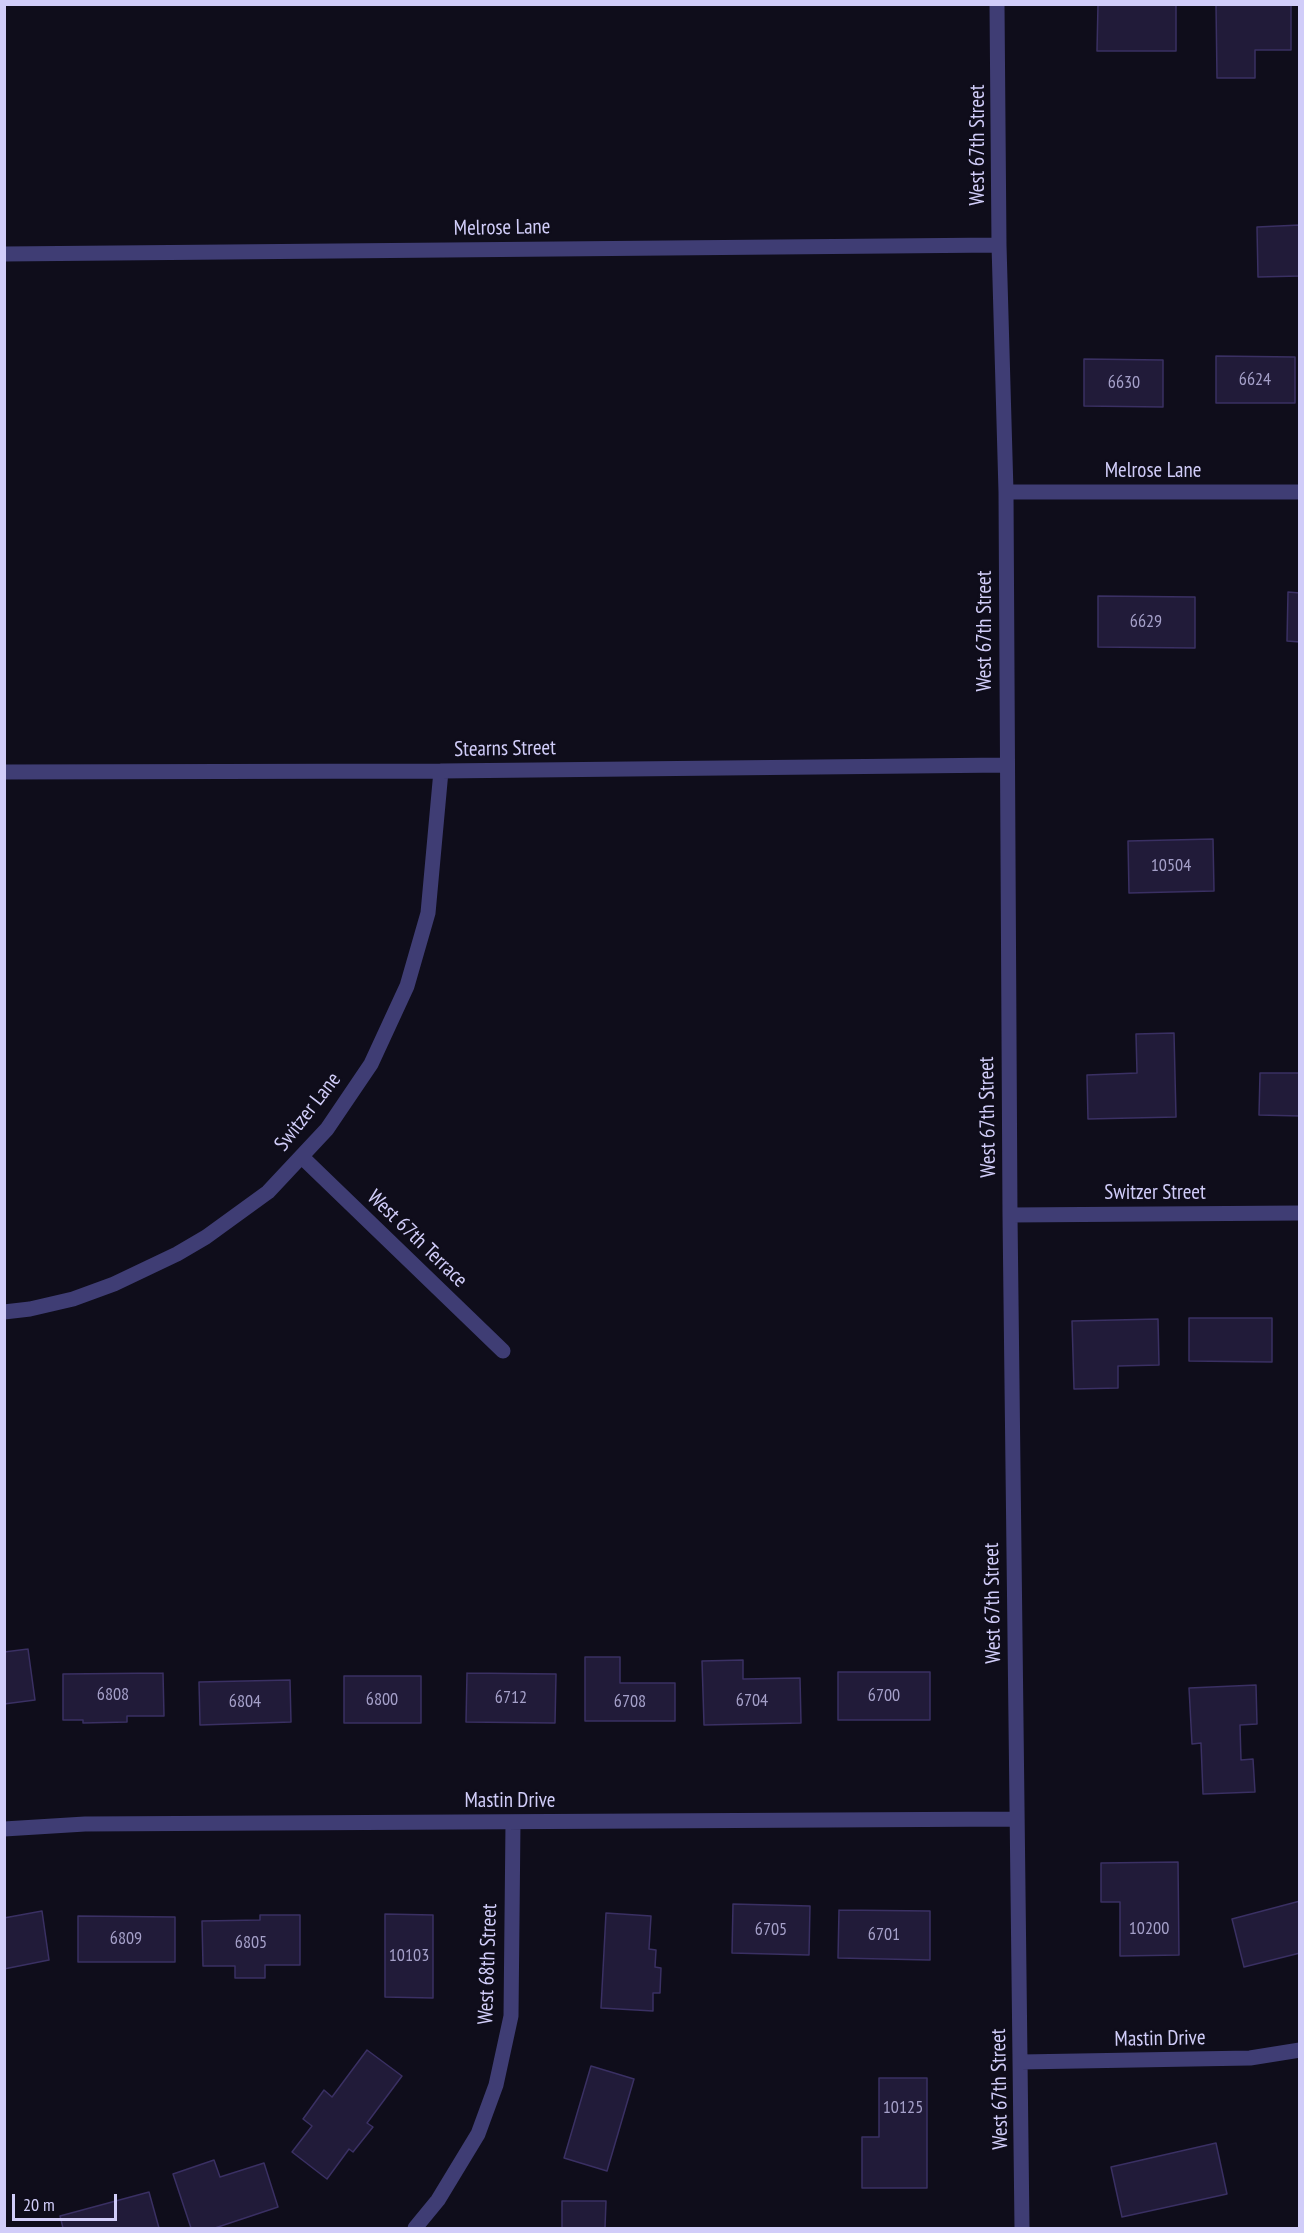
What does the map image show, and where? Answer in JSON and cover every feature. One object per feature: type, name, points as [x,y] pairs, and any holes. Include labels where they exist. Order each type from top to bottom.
[{"type":"street","name":"West 67th Street","points":[[997,4],[999,244],[1006,492],[1010,1215],[1022,2229]]},
{"type":"street","name":"Melrose Lane","points":[[4,254],[999,244]]},
{"type":"street","name":"Melrose Lane","points":[[1006,492],[1299,492]]},
{"type":"street","name":"Stearns Street","points":[[4,772],[441,771],[1006,765]]},
{"type":"street","name":"Switzer Lane","points":[[4,1312],[30,1309],[73,1299],[114,1284],[177,1254],[206,1237],[268,1192],[327,1129],[371,1064],[406,986],[428,913],[441,771]]},
{"type":"street","name":"West 67th Terrace","points":[[302,1157],[503,1351]]},
{"type":"street","name":"Switzer Street","points":[[1010,1215],[1299,1213]]},
{"type":"street","name":"Mastin Drive","points":[[4,1829],[85,1824],[1016,1819]]},
{"type":"street","name":"West 68th Street","points":[[416,2229],[438,2200],[478,2134],[496,2085],[511,2016],[513,1822]]},
{"type":"street","name":"Mastin Drive","points":[[1020,2062],[1250,2058],[1299,2050]]},
{"type":"building","points":[[1098,4],[1176,4],[1176,51],[1097,51]]},
{"type":"building","points":[[1216,4],[1291,4],[1291,50],[1255,50],[1255,78],[1217,78]]},
{"type":"building","points":[[1300,225],[1300,276],[1258,277],[1257,227]]},
{"type":"building","points":[[1216,356],[1295,357],[1295,403],[1216,403]]},
{"type":"building","points":[[1084,359],[1163,360],[1163,407],[1084,406]]},
{"type":"building","points":[[1288,592],[1300,593],[1300,642],[1287,641]]},
{"type":"building","points":[[1098,596],[1195,597],[1195,648],[1098,647]]},
{"type":"building","points":[[1213,839],[1214,891],[1129,893],[1128,841]]},
{"type":"building","points":[[1174,1033],[1176,1117],[1088,1119],[1087,1075],[1137,1073],[1136,1034]]},
{"type":"building","points":[[1260,1073],[1300,1073],[1300,1116],[1259,1115]]},
{"type":"building","points":[[1189,1318],[1272,1318],[1272,1362],[1189,1361]]},
{"type":"building","points":[[1158,1319],[1159,1365],[1118,1366],[1118,1388],[1074,1389],[1072,1321]]},
{"type":"building","points":[[28,1649],[35,1700],[4,1704],[4,1652]]},
{"type":"building","points":[[585,1657],[620,1657],[620,1683],[675,1683],[675,1721],[585,1721]]},
{"type":"building","points":[[743,1660],[743,1679],[800,1678],[801,1723],[704,1725],[702,1661]]},
{"type":"building","points":[[838,1672],[930,1672],[930,1720],[838,1720]]},
{"type":"building","points":[[163,1673],[164,1716],[127,1716],[127,1722],[83,1723],[83,1720],[63,1720],[63,1674]]},
{"type":"building","points":[[467,1673],[556,1674],[555,1723],[466,1722]]},
{"type":"building","points":[[344,1676],[421,1676],[421,1723],[344,1723]]},
{"type":"building","points":[[290,1680],[291,1722],[200,1725],[199,1682]]},
{"type":"building","points":[[1256,1685],[1257,1724],[1240,1725],[1241,1760],[1253,1759],[1255,1792],[1203,1794],[1201,1743],[1192,1744],[1189,1688]]},
{"type":"building","points":[[1178,1862],[1179,1955],[1120,1956],[1120,1902],[1101,1902],[1101,1863]]},
{"type":"building","points":[[1300,1901],[1300,1953],[1244,1967],[1232,1919]]},
{"type":"building","points":[[733,1904],[810,1906],[809,1955],[732,1953]]},
{"type":"building","points":[[839,1910],[930,1911],[930,1960],[838,1958]]},
{"type":"building","points":[[42,1911],[49,1960],[4,1969],[4,1918]]},
{"type":"building","points":[[606,1913],[651,1916],[649,1949],[656,1950],[655,1967],[661,1968],[660,1993],[653,1993],[653,2011],[601,2008]]},
{"type":"building","points":[[385,1914],[433,1915],[433,1998],[385,1997]]},
{"type":"building","points":[[260,1915],[300,1915],[300,1965],[265,1965],[265,1978],[235,1978],[235,1966],[203,1966],[202,1921],[260,1920]]},
{"type":"building","points":[[78,1916],[175,1917],[175,1962],[78,1962]]},
{"type":"building","points":[[367,2050],[402,2076],[367,2123],[373,2127],[353,2152],[349,2149],[327,2179],[292,2152],[312,2126],[303,2119],[324,2090],[332,2097]]},
{"type":"building","points":[[591,2066],[634,2079],[607,2171],[564,2158]]},
{"type":"building","points":[[879,2078],[927,2078],[927,2188],[862,2188],[862,2137],[879,2137]]},
{"type":"building","points":[[1216,2143],[1227,2194],[1122,2217],[1111,2167]]},
{"type":"building","points":[[214,2160],[220,2177],[264,2163],[278,2207],[215,2228],[191,2228],[173,2174]]},
{"type":"building","points":[[149,2192],[159,2228],[63,2228],[60,2216]]},
{"type":"building","points":[[562,2201],[606,2201],[605,2228],[562,2228]]}]
